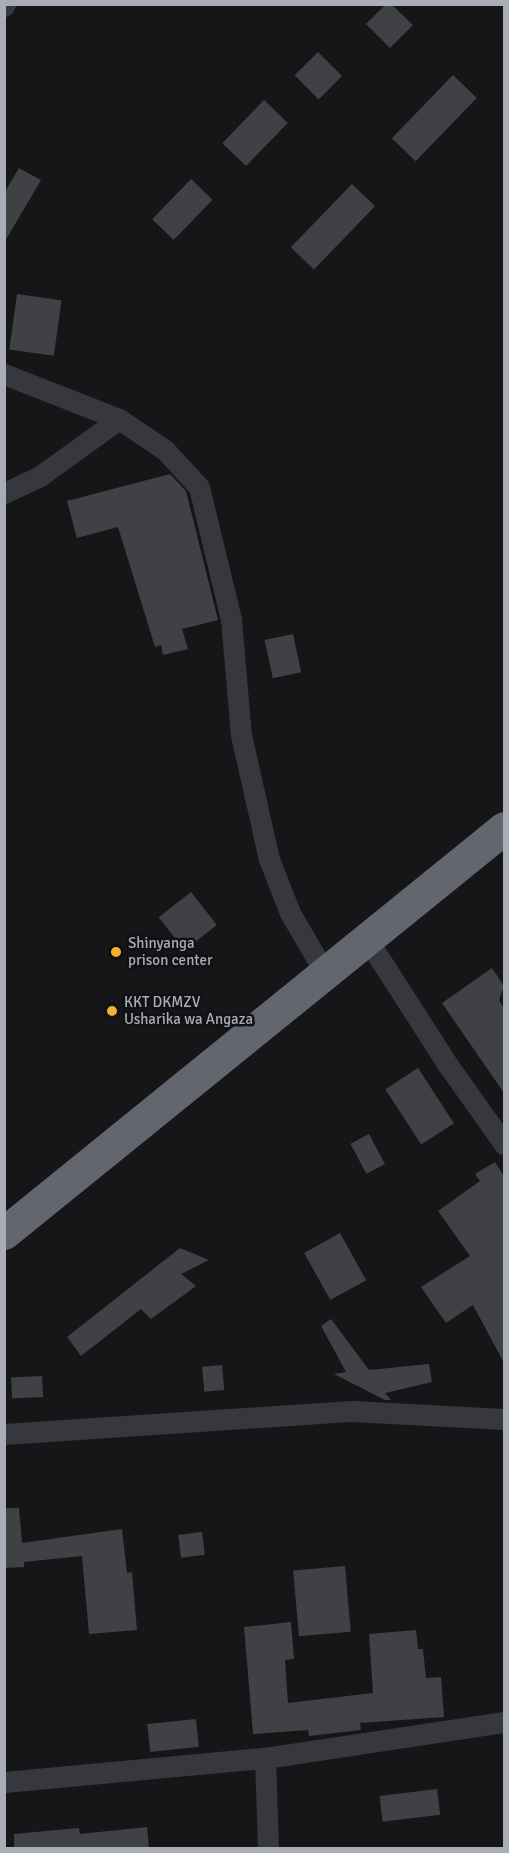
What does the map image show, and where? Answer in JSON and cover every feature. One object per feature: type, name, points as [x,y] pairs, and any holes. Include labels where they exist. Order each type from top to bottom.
[{"type":"highway","points":[[4,1233],[504,828]]},
{"type":"street","points":[[4,374],[119,419],[165,450],[199,487],[231,619],[241,735],[269,859],[290,914],[325,973]]},
{"type":"street","points":[[4,493],[40,476],[119,419]]},
{"type":"street","points":[[367,939],[448,1065],[504,1144]]},
{"type":"street","points":[[4,1434],[352,1411],[504,1419]]},
{"type":"street","points":[[4,1782],[265,1758],[504,1722]]},
{"type":"street","points":[[265,1758],[268,1848]]},
{"type":"building","points":[[386,4],[391,4],[413,25],[390,48],[366,24]]},
{"type":"building","points":[[318,52],[342,76],[319,99],[295,75]]},
{"type":"building","points":[[453,75],[477,98],[416,161],[392,138]]},
{"type":"building","points":[[264,100],[288,123],[246,166],[222,143]]},
{"type":"building","points":[[19,168],[41,180],[4,243],[4,193]]},
{"type":"building","points":[[191,179],[213,200],[174,240],[152,219]]},
{"type":"building","points":[[352,184],[375,206],[314,270],[291,247]]},
{"type":"building","points":[[17,294],[62,300],[54,356],[9,349]]},
{"type":"building","points":[[170,474],[186,491],[218,620],[182,629],[188,649],[163,655],[161,645],[155,647],[118,527],[77,538],[67,501]]},
{"type":"building","points":[[293,634],[301,672],[273,678],[265,640]]},
{"type":"building","points":[[191,892],[217,925],[185,950],[159,917]]},
{"type":"building","points":[[492,968],[504,986],[499,1000],[504,1009],[504,1093],[442,1003]]},
{"type":"building","points":[[418,1068],[454,1123],[421,1145],[385,1089]]},
{"type":"building","points":[[369,1134],[385,1164],[366,1174],[350,1144]]},
{"type":"building","points":[[495,1162],[504,1176],[504,1363],[473,1305],[446,1323],[421,1287],[470,1256],[438,1211],[480,1181],[475,1174]]},
{"type":"building","points":[[340,1233],[366,1280],[330,1300],[304,1253]]},
{"type":"building","points":[[180,1248],[209,1260],[181,1274],[196,1286],[151,1319],[141,1309],[81,1356],[67,1337]]},
{"type":"building","points":[[331,1319],[369,1370],[429,1364],[432,1382],[385,1393],[391,1400],[385,1400],[334,1374],[346,1372],[321,1326]]},
{"type":"building","points":[[222,1365],[224,1390],[204,1392],[202,1367]]},
{"type":"building","points":[[42,1376],[43,1397],[12,1399],[11,1378]]},
{"type":"building","points":[[4,1508],[19,1508],[22,1543],[122,1529],[127,1573],[132,1572],[137,1630],[89,1634],[82,1556],[24,1562],[24,1567],[4,1568]]},
{"type":"building","points":[[202,1532],[205,1555],[181,1558],[178,1535]]},
{"type":"building","points":[[345,1566],[351,1632],[299,1636],[293,1571]]},
{"type":"building","points":[[291,1622],[294,1659],[285,1660],[288,1703],[373,1693],[369,1634],[416,1630],[418,1649],[423,1649],[426,1678],[441,1677],[444,1717],[360,1723],[361,1730],[309,1736],[308,1730],[253,1734],[244,1627]]},
{"type":"building","points":[[196,1719],[199,1747],[150,1752],[147,1724]]},
{"type":"building","points":[[437,1789],[440,1815],[383,1822],[379,1796]]},
{"type":"building","points":[[147,1827],[149,1848],[14,1848],[14,1834],[79,1828],[80,1834]]},
{"type":"place","name":"Shinyanga prison center","points":[[116,952]]},
{"type":"place","name":"KKT DKMZV Usharika wa Angaza","points":[[112,1011]]}]
